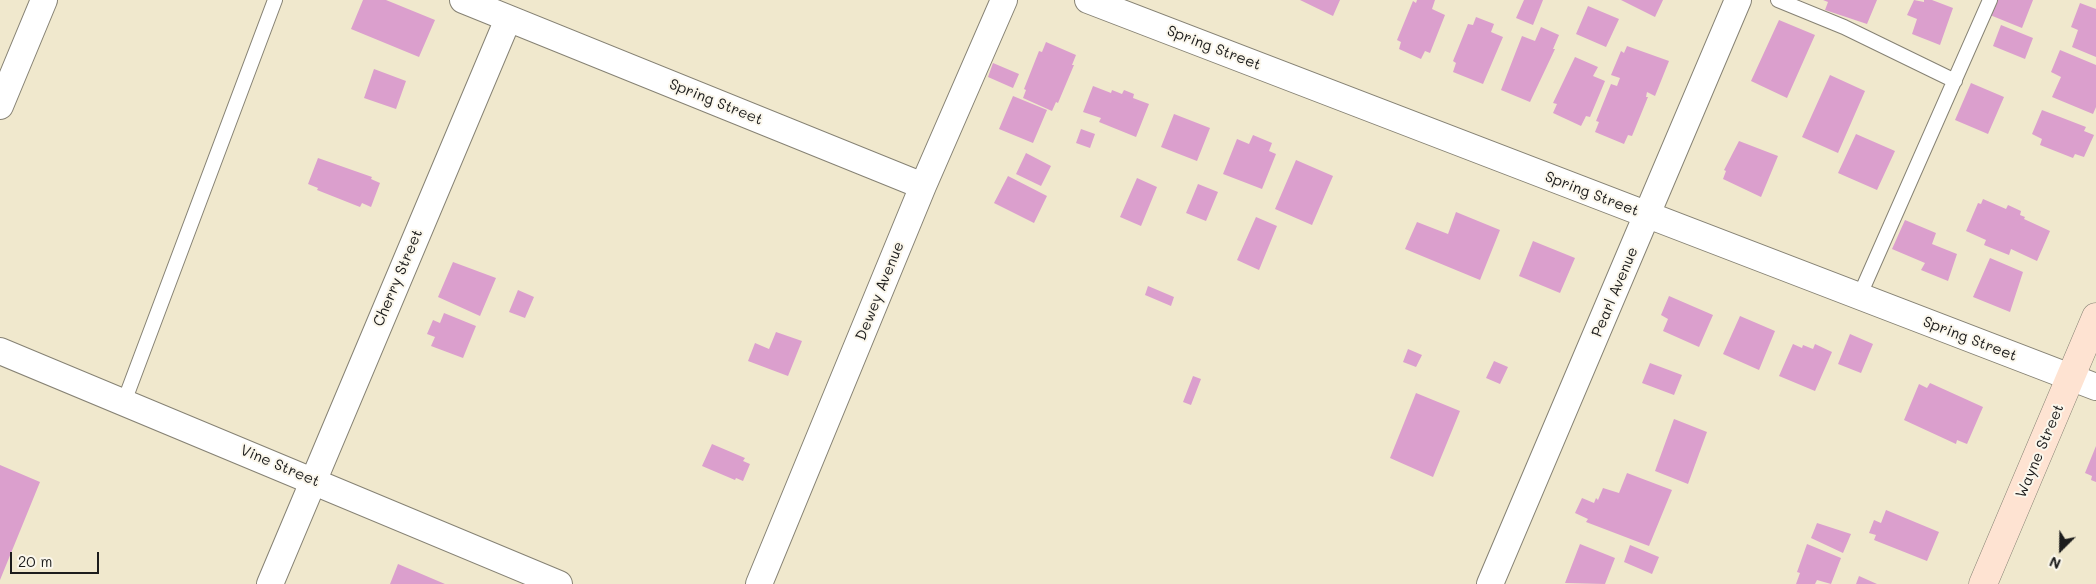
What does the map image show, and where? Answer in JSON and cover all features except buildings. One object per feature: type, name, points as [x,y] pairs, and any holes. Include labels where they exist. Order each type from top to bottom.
[{"type":"main road","name":"Wayne Street","points":[[1983,584],[2096,317]]},
{"type":"street","points":[[0,106],[44,0]]},
{"type":"street","points":[[463,0],[508,19]]},
{"type":"street","name":"Dewey Avenue","points":[[759,584],[923,186],[1004,0]]},
{"type":"street","name":"Spring Street","points":[[1088,0],[2096,387]]},
{"type":"street","name":"Pearl Avenue","points":[[1490,584],[1738,0]]},
{"type":"street","name":"Spring Street","points":[[508,19],[923,186]]},
{"type":"street","name":"Cherry Street","points":[[270,584],[508,19]]},
{"type":"street","name":"Vine Street","points":[[0,351],[559,584]]},
{"type":"lane","points":[[124,402],[275,0]]},
{"type":"lane","points":[[1778,0],[1844,27],[1954,81]]},
{"type":"lane","points":[[1859,297],[1990,0]]}]
